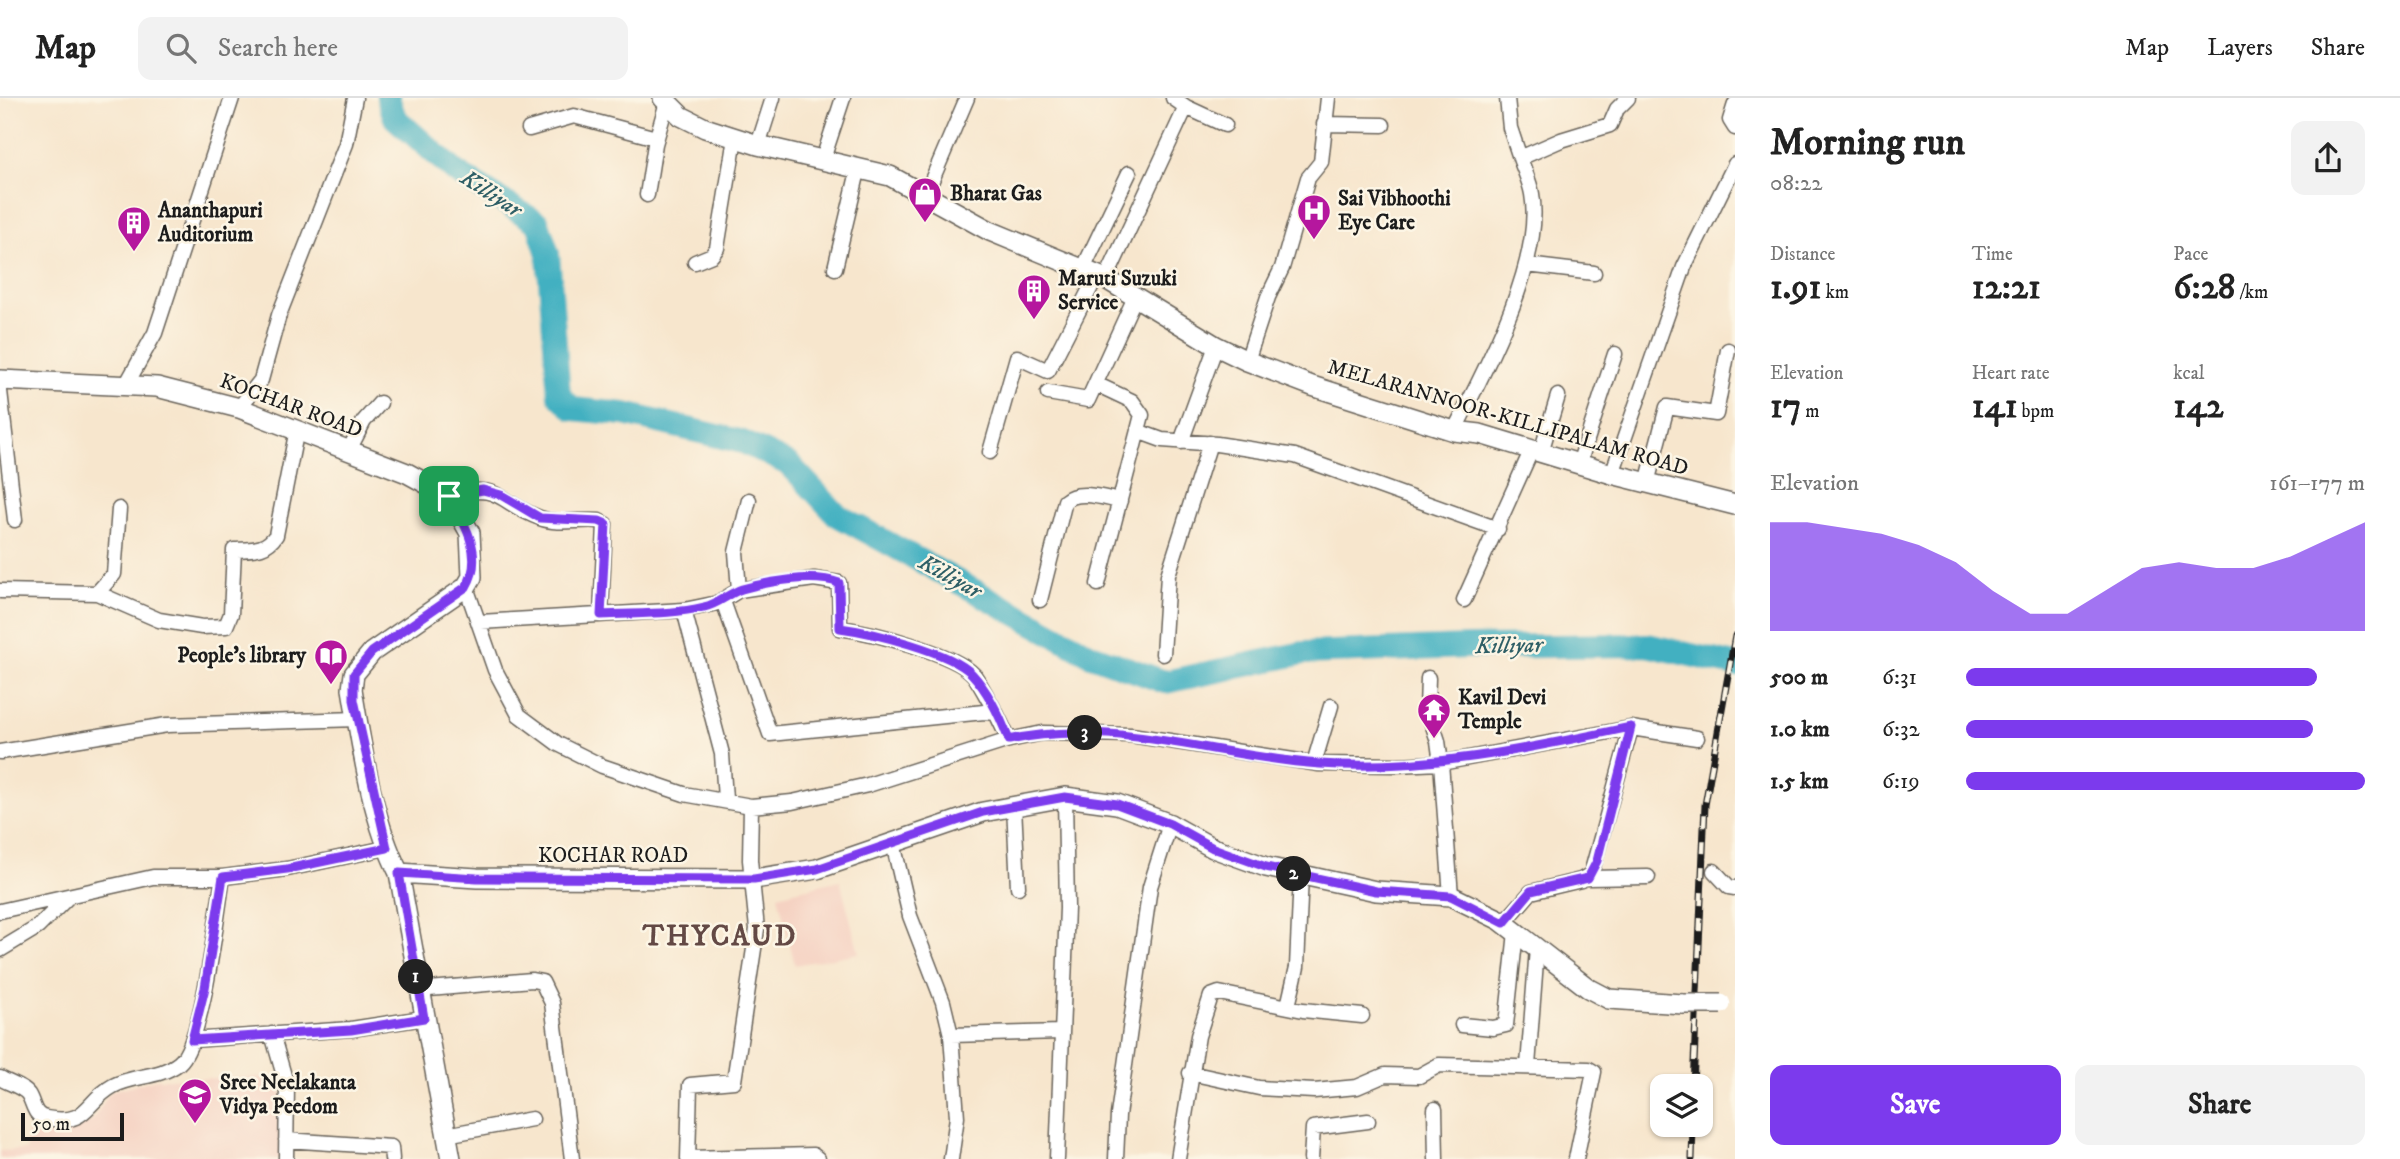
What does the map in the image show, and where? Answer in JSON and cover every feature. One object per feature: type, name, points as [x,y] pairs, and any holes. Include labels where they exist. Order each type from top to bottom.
[{"type":"street","points":[[126,385],[155,333],[232,98]]},
{"type":"street","points":[[239,408],[261,380],[279,315],[346,144],[355,98]]},
{"type":"street","points":[[758,145],[772,98]]},
{"type":"street","points":[[823,159],[843,98]]},
{"type":"street","points":[[926,194],[967,98]]},
{"type":"street","points":[[1172,98],[1225,125]]},
{"type":"street","points":[[1247,361],[1268,297],[1282,268],[1308,178],[1321,162],[1328,98]]},
{"type":"street","points":[[1454,431],[1478,383],[1527,265],[1532,230],[1532,194],[1510,128],[1507,98]]},
{"type":"street","points":[[1520,158],[1561,140],[1611,125],[1617,109],[1628,98]]},
{"type":"street","points":[[647,195],[665,100]]},
{"type":"street","name":"MELARANNOOR-KILLIPALAM ROAD","points":[[665,100],[681,116],[735,138],[890,176],[990,231],[1095,274],[1136,295],[1216,346],[1311,386],[1454,431],[1735,505]]},
{"type":"street","points":[[1735,104],[1730,120],[1735,128]]},
{"type":"street","points":[[990,452],[1017,357],[1048,371],[1095,274],[1186,107]]},
{"type":"street","points":[[529,129],[574,116],[656,138]]},
{"type":"street","points":[[1324,124],[1383,125]]},
{"type":"street","points":[[695,262],[712,255],[718,248],[735,138]]},
{"type":"street","points":[[1612,474],[1684,267],[1735,164]]},
{"type":"street","points":[[835,268],[859,167]]},
{"type":"street","points":[[1095,274],[1129,173]]},
{"type":"street","points":[[1527,265],[1594,273]]},
{"type":"street","points":[[1048,393],[1085,401],[1096,384],[1136,295]]},
{"type":"street","points":[[1181,442],[1216,346]]},
{"type":"street","points":[[1647,483],[1667,407],[1716,414],[1728,350]]},
{"type":"street","points":[[1579,464],[1615,354]]},
{"type":"street","name":"KOCHAR ROAD","points":[[0,380],[157,387],[239,408],[407,473],[449,496]]},
{"type":"street","points":[[1096,384],[1132,401],[1142,415],[1140,432],[1098,584]]},
{"type":"street","points":[[0,391],[15,520]]},
{"type":"street","points":[[1464,600],[1537,451],[1558,396]]},
{"type":"street","points":[[349,450],[365,421],[380,403]]},
{"type":"street","points":[[0,591],[15,589],[97,593],[159,620],[202,627],[226,626],[231,614],[234,550],[263,548],[270,545],[276,535],[298,429]]},
{"type":"street","points":[[1140,432],[1162,440],[1210,443],[1295,456],[1498,529]]},
{"type":"street","points":[[1163,654],[1168,575],[1210,443]]},
{"type":"street","points":[[451,1159],[418,990],[399,873],[387,848],[352,689],[354,674],[372,652],[466,587],[472,577],[470,533],[449,496],[483,490],[501,495],[540,518],[599,521],[606,524],[601,615]]},
{"type":"street","points":[[1040,600],[1065,501],[1070,496],[1080,495],[1120,501]]},
{"type":"street","points":[[739,590],[736,552],[749,500]]},
{"type":"street","points":[[97,593],[114,574],[119,509]]},
{"type":"street","points":[[480,622],[684,610],[723,601],[739,590],[814,579],[839,583],[840,628],[864,630],[960,664],[973,675],[1009,740]]},
{"type":"street","points":[[466,587],[495,670],[519,715],[558,744],[602,766],[684,794],[724,799],[751,806],[792,802],[868,785],[1009,740],[1042,733],[1131,734],[1314,763],[1441,763],[1631,727],[1697,738]]},
{"type":"street","points":[[723,601],[770,734],[960,713],[996,713]]},
{"type":"street","points":[[684,610],[722,754],[724,799]]},
{"type":"street","points":[[1428,678],[1427,708],[1438,741],[1441,763],[1451,896]]},
{"type":"street","points":[[1314,763],[1331,706]]},
{"type":"street","points":[[0,752],[167,725],[358,719]]},
{"type":"street","points":[[1588,878],[1597,861],[1631,727]]},
{"type":"street","points":[[1057,1159],[1067,908],[1065,797]]},
{"type":"street","name":"KOCHAR ROAD","points":[[399,873],[477,878],[754,879],[817,869],[983,812],[1065,797],[1117,804],[1170,824],[1213,848],[1301,876],[1376,891],[1451,896],[1510,928],[1588,988],[1609,999],[1728,1004]]},
{"type":"street","points":[[751,806],[750,860],[757,929],[734,1081],[690,1085],[688,1158],[813,1156],[818,1159]]},
{"type":"street","points":[[1014,806],[1018,887]]},
{"type":"street","points":[[1116,1159],[1118,1115],[1150,887],[1170,824]]},
{"type":"street","points":[[893,843],[910,916],[943,1002],[951,1035],[957,1117],[951,1159]]},
{"type":"street","points":[[0,911],[153,877],[223,877],[287,869],[387,848]]},
{"type":"street","points":[[1714,871],[1729,887],[1735,888]]},
{"type":"street","points":[[1288,1006],[1297,967],[1301,876]]},
{"type":"street","points":[[0,1078],[27,1092],[36,1112],[43,1118],[76,1118],[116,1084],[170,1069],[181,1062],[192,1040],[205,988],[223,877]]},
{"type":"street","points":[[1462,1025],[1493,1028],[1506,1025],[1510,928],[1531,891],[1588,878],[1647,877]]},
{"type":"street","points":[[0,950],[38,927],[69,896]]},
{"type":"street","points":[[1528,1066],[1537,948]]},
{"type":"street","points":[[418,990],[532,980],[542,982],[552,1003],[572,1159]]},
{"type":"street","points":[[1178,1159],[1203,1014],[1208,1000],[1215,993],[1362,1016]]},
{"type":"street","points":[[192,1040],[351,1030],[424,1018]]},
{"type":"street","points":[[951,1035],[1061,1032]]},
{"type":"street","points":[[272,1034],[286,1086],[286,1159]]},
{"type":"street","points":[[1191,1073],[1259,1088],[1314,1091],[1357,1087],[1385,1075],[1419,1076],[1439,1065],[1578,1068],[1594,1072],[1576,1159]]},
{"type":"street","points":[[1435,1109],[1436,1159]]},
{"type":"street","points":[[446,1135],[532,1119]]},
{"type":"street","points":[[1311,1159],[1313,1128],[1368,1121]]},
{"type":"street","points":[[286,1140],[391,1147],[392,1159]]},
{"type":"shaded area","points":[[840,880],[859,953],[795,965],[778,895]]},
{"type":"shaded area","name":"Sree Neelakanta Vidya Peedom","points":[[281,1077],[282,1159],[0,1159],[0,1151],[26,1150],[27,1132],[91,1122],[111,1091],[156,1079]]},
{"type":"waterway","name":"Killiyar","points":[[388,98],[395,118],[457,173],[538,223],[548,254],[559,395],[573,409],[625,414],[743,442],[790,465],[837,515],[1091,655],[1165,682],[1303,653],[1468,647],[1647,645],[1735,665]]},
{"type":"railway","points":[[1694,1074],[1705,805],[1735,636]]},
{"type":"railway","points":[[1692,1159],[1693,1137]]},
{"type":"place","name":"Bharat Gas","points":[[925,224]]},
{"type":"place","name":"Sai Vibhoothi Eye Care","points":[[1314,241]]},
{"type":"place","name":"Ananthapuri Auditorium","points":[[134,253]]},
{"type":"place","name":"Maruti Suzuki Service","points":[[1034,321]]},
{"type":"place","name":"People's library","points":[[331,686]]},
{"type":"place","name":"Kavil Devi Temple","points":[[1434,740]]},
{"type":"place","name":"Sree Neelakanta Vidya Peedom","points":[[195,1125]]},
{"type":"district","name":"THYCAUD","points":[[720,936]]},
{"type":"route","points":[[483,490],[501,495],[540,518],[552,521],[589,520],[606,524],[600,590],[601,615],[704,607],[729,598],[739,590],[773,583],[814,579],[839,583],[840,628],[864,630],[960,664],[973,675],[1009,740],[1042,733],[1131,734],[1319,764],[1396,765],[1441,763],[1631,727],[1597,861],[1588,878],[1531,891],[1504,923],[1478,907],[1451,896],[1376,891],[1266,867],[1213,848],[1170,824],[1117,804],[1065,797],[983,812],[817,869],[754,879],[477,878],[399,873],[424,1018],[351,1030],[192,1040],[205,988],[223,877],[287,869],[387,848],[379,822],[354,700],[354,674],[372,652],[466,587],[472,577],[470,533],[449,496],[483,490]]}]
